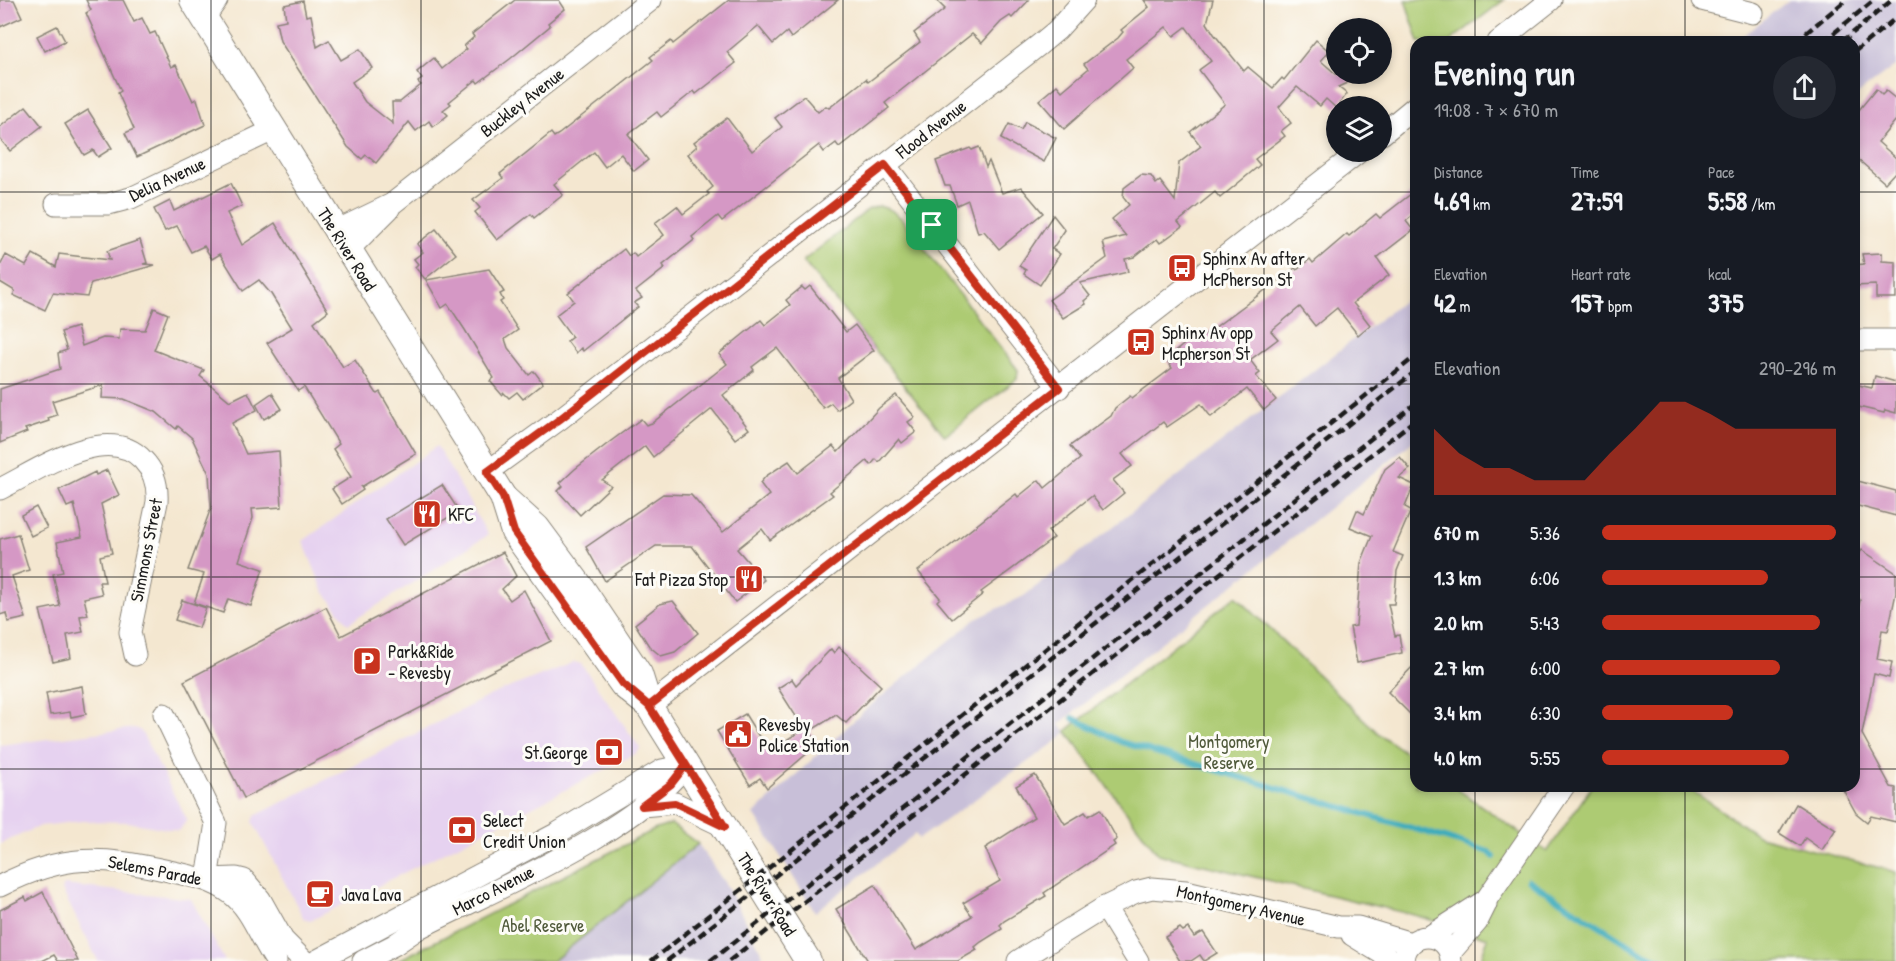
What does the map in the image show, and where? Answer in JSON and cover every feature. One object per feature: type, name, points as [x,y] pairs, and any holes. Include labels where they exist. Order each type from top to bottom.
[{"type":"main road","name":"The River Road","points":[[205,6],[273,130],[503,497],[537,528],[580,586],[639,674],[649,706],[725,827],[799,957]]},
{"type":"street","name":"Buckley Avenue","points":[[342,241],[651,0]]},
{"type":"street","name":"Flood Avenue","points":[[487,472],[560,419],[1039,45],[1057,30],[1084,0]]},
{"type":"street","points":[[1506,36],[1551,0]]},
{"type":"street","points":[[1702,0],[1753,13]]},
{"type":"street","points":[[1392,126],[1410,111]]},
{"type":"street","name":"Delia Avenue","points":[[56,204],[108,204],[131,198],[273,130]]},
{"type":"street","points":[[649,706],[1346,162]]},
{"type":"street","points":[[885,165],[1059,388]]},
{"type":"street","points":[[1860,340],[1896,340]]},
{"type":"street","name":"Simmons Street","points":[[0,489],[97,445],[125,448],[145,462],[156,484],[157,502],[130,632],[135,655]]},
{"type":"street","points":[[164,714],[216,824],[207,879],[244,880],[260,899],[283,940],[304,961]]},
{"type":"street","name":"Marco Avenue","points":[[363,961],[394,945],[419,928],[589,842],[671,784],[686,765]]},
{"type":"street","name":"Marco Avenue","points":[[316,961],[538,844],[662,770],[686,765]]},
{"type":"street","points":[[1415,946],[1444,943],[1451,957],[1478,922],[1491,894],[1560,792]]},
{"type":"street","points":[[642,806],[675,803],[725,827]]},
{"type":"street","name":"Selems Parade","points":[[0,886],[38,868],[78,859],[131,862],[207,879],[240,903],[276,961]]},
{"type":"street","name":"Montgomery Avenue","points":[[1018,961],[1106,908],[1136,892],[1152,888],[1168,888],[1339,927],[1358,927],[1415,946]]},
{"type":"street","points":[[1415,946],[1491,894]]},
{"type":"street","points":[[1106,908],[1138,961]]},
{"type":"street","name":"Montgomery Avenue","points":[[1339,927],[1394,961]]},
{"type":"shaded area","points":[[1789,0],[1896,0],[1896,65],[1860,92],[1860,36],[1743,36]]},
{"type":"shaded area","points":[[1410,296],[1410,444],[1059,724],[1066,732],[1057,741],[919,839],[915,834],[815,912],[754,814],[864,711],[976,619],[1024,596]]},
{"type":"shaded area","points":[[437,446],[488,535],[348,624],[323,590],[303,541]]},
{"type":"shaded area","points":[[574,662],[581,664],[640,748],[637,753],[310,921],[304,919],[253,822],[255,816],[491,695]]},
{"type":"shaded area","points":[[135,728],[141,731],[187,820],[179,831],[128,822],[82,821],[40,826],[0,844],[0,745]]},
{"type":"shaded area","points":[[698,844],[728,888],[763,955],[755,961],[553,961]]},
{"type":"shaded area","points":[[64,885],[191,899],[225,961],[98,961],[62,890]]},
{"type":"green space","points":[[1405,0],[1504,0],[1457,36],[1417,36]]},
{"type":"green space","points":[[879,206],[891,210],[901,218],[1018,370],[1017,379],[945,436],[803,261],[869,209]]},
{"type":"green space","name":"Montgomery Reserve","points":[[1236,596],[1379,734],[1410,756],[1410,792],[1462,792],[1547,852],[1588,792],[1694,792],[1759,836],[1896,872],[1896,961],[1480,961],[1488,938],[1418,916],[1158,854],[1066,731]]},
{"type":"green space","name":"Abel Reserve","points":[[671,824],[698,844],[553,961],[397,961],[654,830]]},
{"type":"building","points":[[0,0],[14,0],[22,17],[0,27]]},
{"type":"building","points":[[86,0],[123,0],[134,22],[142,18],[150,34],[155,32],[171,67],[176,65],[193,101],[197,99],[205,125],[137,157],[125,133],[134,129],[118,93],[121,91],[86,13],[91,10]]},
{"type":"building","points":[[515,0],[559,0],[565,9],[548,23],[550,26],[510,59],[478,83],[476,80],[449,102],[451,104],[443,110],[448,115],[433,127],[429,121],[416,131],[409,122],[376,163],[366,155],[362,159],[348,147],[280,41],[276,22],[286,20],[284,5],[303,1],[306,16],[311,15],[317,47],[329,40],[341,60],[360,49],[372,68],[352,82],[365,102],[393,124],[392,102],[400,102],[421,85],[418,82],[422,79],[417,72],[434,58],[442,69],[467,49],[464,46],[474,37],[472,34]]},
{"type":"building","points":[[729,0],[838,0],[791,38],[787,32],[773,44],[758,26],[727,52],[736,63],[696,94],[694,91],[661,117],[657,112],[628,134],[648,160],[634,171],[621,154],[605,167],[594,152],[554,184],[563,195],[534,218],[531,214],[497,240],[475,212],[480,208],[473,200],[503,178],[500,174],[551,133],[554,137],[559,134],[653,60],[650,57],[671,41],[673,44]]},
{"type":"building","points":[[936,0],[1029,0],[1012,18],[1010,16],[1001,22],[982,43],[972,34],[885,103],[889,108],[839,147],[836,143],[824,152],[819,145],[722,221],[718,216],[692,237],[694,240],[663,265],[665,268],[636,291],[642,298],[634,303],[638,307],[583,351],[581,348],[576,353],[567,341],[572,337],[556,315],[574,301],[568,293],[624,249],[629,256],[633,253],[636,257],[664,235],[655,223],[677,206],[683,214],[709,194],[707,192],[713,187],[688,154],[697,146],[694,142],[727,118],[752,151],[782,127],[775,118],[804,96],[818,112],[826,106],[829,108],[866,79],[868,82],[920,42],[914,33],[945,9]]},
{"type":"building","points":[[1144,0],[1213,0],[1207,23],[1214,34],[1244,71],[1248,67],[1273,88],[1282,78],[1284,80],[1316,40],[1326,48],[1326,55],[1321,61],[1326,65],[1326,84],[1345,84],[1338,87],[1347,94],[1345,96],[1326,96],[1320,106],[1297,87],[1279,107],[1291,123],[1281,131],[1285,136],[1255,159],[1260,165],[1220,198],[1215,192],[1178,222],[1182,227],[1160,243],[1157,239],[1134,257],[1125,259],[1128,272],[1080,283],[1090,296],[1084,301],[1086,304],[1063,318],[1049,300],[1107,258],[1103,242],[1126,236],[1112,219],[1129,205],[1123,197],[1124,188],[1141,175],[1151,176],[1156,184],[1160,181],[1175,201],[1179,163],[1201,146],[1190,132],[1225,104],[1199,70],[1211,61],[1186,27],[1174,36],[1166,27],[1126,59],[1133,68],[1064,129],[1039,100],[1057,85],[1062,91],[1088,69],[1084,64],[1118,38],[1123,32],[1121,30],[1149,7]]},
{"type":"building","points":[[57,26],[65,41],[45,51],[37,36]]},
{"type":"building","points":[[1876,89],[1882,95],[1886,91],[1896,99],[1896,120],[1878,142],[1896,158],[1896,171],[1885,183],[1860,161],[1860,109]]},
{"type":"building","points":[[26,106],[42,126],[10,151],[0,139],[0,127]]},
{"type":"building","points":[[88,110],[112,148],[98,157],[93,150],[84,155],[65,124]]},
{"type":"building","points":[[1025,122],[1056,138],[1044,162],[1001,139],[1009,124],[1021,130]]},
{"type":"building","points":[[979,147],[986,167],[989,161],[1002,193],[1021,187],[1043,213],[999,249],[984,231],[978,233],[968,200],[957,205],[950,186],[945,186],[936,161],[970,148],[972,150]]},
{"type":"building","points":[[231,183],[242,206],[227,213],[242,245],[275,223],[328,311],[314,322],[343,367],[355,360],[377,394],[380,392],[416,454],[361,487],[363,490],[342,504],[332,489],[351,477],[333,449],[339,444],[304,387],[298,391],[267,343],[292,328],[271,294],[259,280],[243,291],[220,254],[212,259],[204,246],[191,252],[177,226],[165,231],[154,209],[170,201],[174,211]]},
{"type":"building","points":[[1410,195],[1410,218],[1406,221],[1410,226],[1410,232],[1377,258],[1389,275],[1353,303],[1370,325],[1358,335],[1337,308],[1315,326],[1300,307],[1271,331],[1278,339],[1250,360],[1260,373],[1256,376],[1276,400],[1264,410],[1247,389],[1211,417],[1201,404],[1167,427],[1163,422],[1122,454],[1132,466],[1113,480],[1124,493],[1103,510],[1092,496],[1048,531],[1054,538],[981,592],[983,594],[952,619],[937,601],[940,598],[918,571],[1016,494],[1018,497],[1039,480],[1045,488],[1080,459],[1070,446],[1111,416],[1115,408],[1130,396],[1132,398],[1172,368],[1166,359],[1192,338],[1195,342],[1295,268],[1297,270],[1310,259],[1313,263],[1347,234],[1349,236],[1376,214],[1380,218]]},
{"type":"building","points":[[1053,215],[1065,230],[1052,249],[1060,254],[1040,285],[1024,274],[1026,270],[1019,266]]},
{"type":"building","points":[[436,229],[456,254],[425,279],[415,267],[418,264],[414,259],[423,252],[417,244]]},
{"type":"building","points":[[140,240],[147,263],[143,264],[155,265],[91,283],[87,297],[53,293],[45,310],[13,295],[15,291],[0,282],[0,266],[6,255],[26,266],[33,254],[56,267],[59,254],[110,260],[107,251]]},
{"type":"building","points":[[1882,253],[1882,261],[1896,262],[1896,298],[1876,298],[1876,285],[1860,286],[1860,264],[1864,264],[1862,254]]},
{"type":"building","points":[[489,269],[504,292],[500,294],[503,300],[500,302],[518,330],[505,339],[508,348],[529,375],[534,371],[543,383],[523,399],[517,392],[509,398],[504,393],[502,395],[490,381],[494,378],[465,330],[448,304],[442,308],[426,280]]},
{"type":"building","points":[[810,286],[846,332],[855,325],[874,350],[838,378],[851,399],[837,410],[831,403],[823,408],[777,348],[752,367],[754,370],[723,395],[749,429],[735,439],[712,409],[653,457],[645,446],[602,480],[611,486],[580,515],[558,491],[563,486],[560,483],[611,441],[641,419],[646,425],[652,423],[727,364],[719,354],[761,320],[765,325],[790,305],[786,300],[802,287],[805,290]]},
{"type":"building","points":[[154,308],[168,314],[154,350],[204,370],[200,376],[230,401],[248,392],[257,410],[232,423],[246,454],[279,451],[282,507],[252,509],[253,518],[239,561],[263,569],[251,606],[228,599],[223,613],[194,603],[204,574],[188,570],[211,508],[209,474],[192,438],[178,426],[176,429],[156,412],[124,399],[102,398],[103,385],[52,401],[57,415],[48,418],[49,421],[25,429],[27,432],[0,443],[0,389],[60,369],[58,353],[67,350],[61,332],[77,327],[82,346],[103,338],[119,339],[120,329],[145,330]]},
{"type":"building","points":[[1875,376],[1896,382],[1896,413],[1885,410],[1884,413],[1860,407],[1860,385],[1872,388]]},
{"type":"building","points":[[272,393],[282,409],[264,419],[256,404]]},
{"type":"building","points":[[896,395],[915,417],[908,422],[916,432],[902,443],[899,439],[879,462],[876,459],[871,465],[867,461],[830,492],[833,495],[770,540],[762,529],[737,549],[764,580],[735,602],[692,546],[656,546],[605,581],[586,547],[663,494],[691,495],[723,532],[769,495],[760,483],[766,476],[789,461],[798,473],[833,446],[838,452],[879,408]]},
{"type":"building","points":[[1400,457],[1410,469],[1399,478],[1410,483],[1410,495],[1405,507],[1410,510],[1410,512],[1393,552],[1403,556],[1397,571],[1394,604],[1388,604],[1395,636],[1399,635],[1402,653],[1357,663],[1350,627],[1356,626],[1361,563],[1372,536],[1350,527],[1357,510],[1364,514],[1385,469]]},
{"type":"building","points":[[107,470],[119,495],[101,504],[112,553],[100,556],[105,582],[99,582],[102,594],[84,598],[88,615],[80,616],[83,632],[67,635],[71,658],[53,662],[40,610],[60,606],[53,574],[63,572],[57,542],[82,537],[74,504],[67,507],[59,490],[95,472],[96,475]]},
{"type":"building","points":[[1860,482],[1896,491],[1896,516],[1860,507]]},
{"type":"building","points":[[442,485],[459,511],[403,545],[386,519]]},
{"type":"building","points":[[36,507],[47,528],[31,536],[21,515]]},
{"type":"building","points":[[18,534],[29,570],[12,576],[26,618],[8,622],[6,613],[0,615],[0,539]]},
{"type":"building","points":[[1862,550],[1896,573],[1896,593],[1888,631],[1882,630],[1877,659],[1892,662],[1889,678],[1874,674],[1862,734],[1891,787],[1896,788],[1896,822],[1871,816],[1867,822],[1856,813],[1844,792],[1860,792],[1860,553]]},
{"type":"building","name":"Park&Ride - Revesby","points":[[503,552],[516,576],[502,589],[510,600],[524,590],[551,641],[244,798],[184,681],[326,607],[341,636]]},
{"type":"building","points":[[182,600],[206,608],[199,628],[175,620]]},
{"type":"building","points":[[673,601],[698,633],[675,652],[661,656],[649,646],[635,624],[660,604]]},
{"type":"building","points":[[839,647],[881,686],[846,723],[836,715],[810,731],[818,744],[767,788],[760,778],[750,785],[717,731],[745,714],[766,748],[774,743],[777,746],[804,729],[778,688],[792,679],[796,685],[831,649],[834,653]]},
{"type":"building","points":[[1410,669],[1410,714],[1388,692]]},
{"type":"building","points":[[82,686],[86,714],[71,717],[70,712],[50,715],[46,693]]},
{"type":"building","points":[[1035,775],[1065,824],[1085,812],[1088,816],[1100,809],[1117,839],[1113,842],[1115,845],[1044,893],[1046,896],[1004,921],[1000,925],[1002,929],[975,947],[977,950],[958,961],[868,961],[836,909],[875,885],[916,950],[972,916],[963,903],[1000,881],[985,848],[1034,817],[1016,786]]},
{"type":"building","points":[[1796,804],[1836,829],[1822,850],[1805,838],[1800,846],[1779,833]]},
{"type":"building","points":[[43,892],[78,961],[58,961],[54,955],[42,961],[0,961],[0,910],[25,897],[27,901]]},
{"type":"building","points":[[1180,928],[1183,931],[1188,928],[1194,937],[1203,932],[1217,953],[1204,961],[1200,955],[1191,961],[1180,961],[1165,937]]},
{"type":"waterway","points":[[1073,718],[1121,742],[1459,842],[1489,852],[1494,857]]},
{"type":"waterway","points":[[1528,880],[1641,952],[1664,961]]},
{"type":"railway","points":[[1802,36],[1846,0]]},
{"type":"railway","points":[[1830,36],[1874,0]]},
{"type":"railway","points":[[1849,36],[1892,0]]},
{"type":"railway","points":[[1860,47],[1896,18]]},
{"type":"railway","points":[[651,961],[1410,361]]},
{"type":"railway","points":[[667,961],[1410,376]]},
{"type":"railway","points":[[710,961],[1410,408]]},
{"type":"railway","points":[[729,961],[1410,424]]},
{"type":"place","name":"Sphinx Av after McPherson St","points":[[1182,268]]},
{"type":"place","name":"Sphinx Av opp Mcpherson St","points":[[1141,342]]},
{"type":"place","name":"KFC","points":[[427,514]]},
{"type":"place","name":"Fat Pizza Stop","points":[[749,579]]},
{"type":"place","name":"Park&Ride - Revesby","points":[[367,661]]},
{"type":"place","name":"Revesby Police Station","points":[[738,734]]},
{"type":"place","name":"St.George","points":[[609,752]]},
{"type":"place","name":"Select Credit Union","points":[[462,830]]},
{"type":"place","name":"Java Lava","points":[[320,894]]},
{"type":"route","points":[[932,225],[885,165],[560,419],[487,472],[503,497],[514,532],[623,684],[649,706],[686,765],[671,784],[642,806],[665,802],[675,803],[725,827],[649,706],[1059,388],[932,225]]}]
